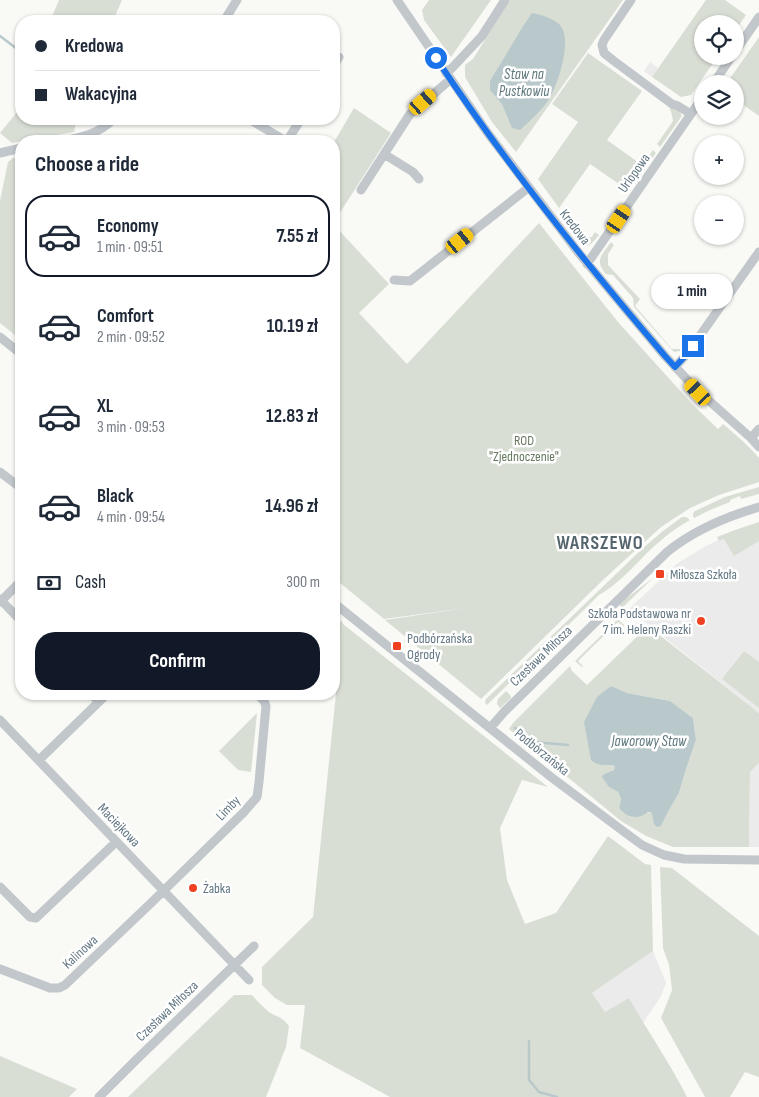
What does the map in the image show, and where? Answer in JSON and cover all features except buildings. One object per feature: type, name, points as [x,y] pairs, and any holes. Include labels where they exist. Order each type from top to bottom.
[{"type":"street","points":[[228,15],[237,0]]},
{"type":"street","name":"Kredowa","points":[[397,0],[487,132],[587,264],[675,367],[704,398],[759,448]]},
{"type":"street","points":[[361,190],[410,114],[448,76],[459,59],[482,36],[505,0]]},
{"type":"street","points":[[631,0],[604,40],[602,45],[604,53],[672,104],[691,114]]},
{"type":"street","points":[[744,39],[759,17]]},
{"type":"street","name":"Urlopowa","points":[[587,264],[694,110]]},
{"type":"street","points":[[88,135],[106,125]]},
{"type":"street","points":[[259,125],[276,135]]},
{"type":"street","points":[[0,153],[15,149]]},
{"type":"street","points":[[384,154],[413,172],[418,179]]},
{"type":"street","points":[[394,280],[410,281],[528,188]]},
{"type":"street","points":[[675,367],[687,354],[759,252]]},
{"type":"street","points":[[0,337],[15,349]]},
{"type":"street","points":[[750,438],[759,429]]},
{"type":"street","points":[[0,472],[15,483]]},
{"type":"street","name":"Czesława Miłosza","points":[[490,728],[504,711],[667,552],[688,536],[711,524],[759,507]]},
{"type":"street","points":[[15,586],[0,600],[15,615]]},
{"type":"street","name":"Podbórzańska","points":[[340,608],[603,817],[648,848],[664,855],[684,859],[759,860]]},
{"type":"street","name":"Limby","points":[[163,891],[257,797],[266,706],[263,700]]},
{"type":"street","points":[[39,760],[99,702]]},
{"type":"street","name":"Maciejkowa","points":[[0,720],[249,980]]},
{"type":"street","points":[[0,887],[30,917],[36,918],[116,842]]},
{"type":"street","name":"Kalinowa","points":[[0,969],[50,988],[59,988],[65,985],[163,891]]},
{"type":"street","name":"Czesława Miłosza","points":[[99,1097],[254,946]]},
{"type":"shaded area","points":[[650,62],[658,68],[652,77],[644,71]]},
{"type":"shaded area","name":"Szkoła Podstawowa nr 7 im. Heleny Raszki","points":[[759,524],[759,713],[629,609],[678,563],[706,546],[740,530]]},
{"type":"shaded area","points":[[759,763],[759,847],[749,847],[750,772]]},
{"type":"shaded area","points":[[653,951],[666,983],[661,996],[643,1023],[629,999],[605,1012],[592,993]]},
{"type":"green space","points":[[59,0],[122,0],[116,15],[53,15]]},
{"type":"green space","points":[[429,0],[491,0],[451,57],[424,20],[422,10]]},
{"type":"green space","points":[[510,0],[623,0],[516,152],[492,122],[465,77],[465,65],[473,59]]},
{"type":"green space","points":[[706,0],[725,0],[746,15],[744,18],[744,15],[695,15]]},
{"type":"green space","points":[[694,17],[694,65],[712,65],[705,75],[694,75],[694,91],[691,95],[681,97],[652,77]]},
{"type":"green space","points":[[759,37],[759,116],[744,105],[744,75],[732,75],[739,65],[744,65],[744,58]]},
{"type":"green space","points":[[588,53],[642,91],[607,140],[642,165],[653,150],[656,153],[636,182],[632,179],[626,189],[590,164],[559,208],[538,179],[578,122],[552,104]]},
{"type":"green space","points":[[354,108],[391,133],[340,213],[340,135],[338,135]]},
{"type":"green space","points":[[672,108],[679,111],[682,116],[660,147],[657,144],[673,121],[669,109]]},
{"type":"green space","points":[[15,114],[15,125],[76,125],[74,132],[57,135],[15,135],[15,142],[12,143],[0,133]]},
{"type":"green space","points":[[15,158],[15,335],[0,323],[0,201],[8,162]]},
{"type":"green space","points":[[570,222],[583,238],[592,237],[595,232],[599,235],[587,246],[581,245],[578,235]]},
{"type":"green space","name":"ROD \"Zjednoczenie\"","points":[[539,223],[618,322],[693,405],[718,429],[723,424],[759,458],[759,482],[719,495],[690,508],[661,527],[604,579],[481,699],[385,620],[466,608],[384,619],[340,583],[340,231],[389,284],[359,313],[407,364]]},
{"type":"green space","points":[[611,242],[614,245],[608,254],[608,265],[640,299],[635,306],[672,349],[682,349],[680,351],[674,352],[634,307],[633,298],[613,275],[606,274],[602,269],[600,261],[602,254]]},
{"type":"green space","points":[[759,487],[759,494],[741,499],[740,496],[693,517],[695,511],[725,497]]},
{"type":"green space","points":[[682,517],[690,520],[661,540],[618,582],[599,595],[487,705],[486,699],[643,548]]},
{"type":"green space","points":[[759,522],[759,541],[734,556],[724,539],[719,541],[717,537],[735,530]]},
{"type":"green space","points":[[653,578],[620,610],[620,604],[627,597]]},
{"type":"green space","points":[[618,619],[624,627],[618,622],[578,661],[582,667],[575,661]]},
{"type":"green space","points":[[340,621],[343,623],[341,640],[343,624],[548,787],[522,780],[500,828],[507,880],[525,924],[556,913],[608,836],[645,864],[651,865],[653,951],[592,993],[605,1012],[629,998],[687,1097],[390,1097],[300,1048],[305,1005],[287,1005],[275,998],[262,985],[262,967],[313,917],[335,700],[340,700]]},
{"type":"green space","points":[[648,626],[759,713],[759,763],[750,772],[749,847],[673,847],[646,836],[621,821],[509,729],[570,666],[572,671],[587,685]],"holes":[[[610,686],[627,693],[670,701],[693,718],[696,740],[679,793],[661,826],[652,813],[631,815],[623,812],[619,808],[621,799],[618,792],[609,787],[604,774],[614,770],[615,767],[613,765]]]},
{"type":"green space","points":[[744,651],[759,662],[759,708],[722,679]]},
{"type":"green space","points":[[506,691],[511,698],[500,708],[497,704],[498,699]]},
{"type":"green space","points":[[257,713],[251,772],[238,770],[219,751]]},
{"type":"green space","points":[[660,867],[672,868],[759,936],[759,1077],[745,1072],[730,1097],[705,1097],[661,1018],[672,990],[669,965],[663,948]]},
{"type":"green space","points":[[234,995],[252,995],[269,1012],[282,1019],[289,1026],[286,1047],[266,1097],[128,1097]]},
{"type":"green space","points":[[0,1056],[77,1089],[69,1097],[0,1097]]},
{"type":"water","name":"Staw na Pustkowiu","points":[[532,13],[551,19],[560,25],[564,32],[565,51],[553,92],[540,111],[520,130],[512,128],[502,104],[490,90],[490,81]]},
{"type":"water","name":"Jaworowy Staw","points":[[611,686],[627,693],[670,701],[693,718],[696,740],[679,793],[661,826],[657,827],[654,824],[652,813],[648,812],[644,815],[633,817],[622,811],[619,808],[621,799],[618,792],[609,787],[602,777],[604,774],[614,770],[615,767],[613,765],[598,764],[591,760],[584,722],[597,697]]},
{"type":"waterway","points":[[0,36],[15,47]]},
{"type":"waterway","points":[[515,728],[534,742],[568,745]]},
{"type":"waterway","points":[[529,1041],[529,1080],[539,1092],[557,1097]]},
{"type":"place","name":"Miłosza Szkoła","points":[[660,574]]},
{"type":"place","name":"Szkoła Podstawowa nr 7 im. Heleny Raszki","points":[[701,621]]},
{"type":"place","name":"Podbórzańska Ogrody","points":[[397,646]]},
{"type":"place","name":"Żabka","points":[[193,888]]},
{"type":"district","name":"WARSZEWO","points":[[600,543]]},
{"type":"route","points":[[436,58],[525,184],[578,252],[675,367],[693,346]]}]
